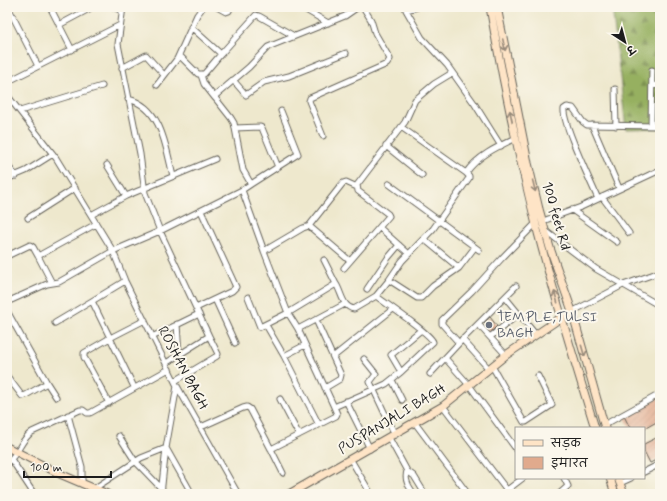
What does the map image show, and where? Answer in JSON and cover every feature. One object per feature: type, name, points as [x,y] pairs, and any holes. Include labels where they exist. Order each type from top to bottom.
[{"type":"main road","points":[[490,7],[497,49],[536,224],[595,427]]},
{"type":"main road","name":"100 feet Rd","points":[[496,7],[528,162],[543,221],[550,248],[572,311],[604,426]]},
{"type":"main road","name":"PUSPANJALI BAGH","points":[[289,494],[351,460],[443,406],[506,355],[562,317]]},
{"type":"main road","points":[[7,447],[82,484],[107,494]]},
{"type":"main road","points":[[615,494],[611,481],[619,481],[624,494]]},
{"type":"street","points":[[8,7],[38,66]]},
{"type":"street","points":[[50,7],[72,50]]},
{"type":"street","points":[[114,7],[122,9],[118,44],[140,154],[144,188],[160,231],[218,355],[176,383],[166,448],[162,492]]},
{"type":"street","points":[[157,85],[174,64],[197,15],[203,7]]},
{"type":"street","points":[[217,7],[226,12],[229,11],[230,7]]},
{"type":"street","points":[[301,7],[328,23]]},
{"type":"street","points":[[215,98],[216,95],[266,48],[345,16],[358,7]]},
{"type":"street","points":[[323,136],[309,101],[310,98],[387,64],[390,61],[375,34],[371,20],[363,7]]},
{"type":"street","points":[[414,7],[405,8],[422,38],[452,72],[501,146]]},
{"type":"street","points":[[59,24],[89,9]]},
{"type":"street","points":[[201,75],[204,74],[257,15],[294,36]]},
{"type":"street","points":[[7,82],[120,26]]},
{"type":"street","points":[[191,28],[221,54]]},
{"type":"street","points":[[233,80],[246,95],[262,83],[289,76],[346,53]]},
{"type":"street","points":[[179,55],[198,74],[201,75],[204,84],[232,118],[243,170],[250,184]]},
{"type":"street","points":[[122,68],[146,56],[164,75]]},
{"type":"street","points":[[651,126],[652,70]]},
{"type":"street","points":[[357,187],[406,120],[418,96],[452,72]]},
{"type":"street","points":[[652,85],[660,86]]},
{"type":"street","points":[[20,111],[102,86]]},
{"type":"street","points":[[615,89],[616,126]]},
{"type":"street","name":"ROSHAN BAGH","points":[[7,95],[53,154],[113,251],[152,337],[238,494]]},
{"type":"street","points":[[128,99],[144,105],[158,123],[173,176]]},
{"type":"street","points":[[628,232],[600,198],[568,129],[564,109],[572,108],[585,124],[592,126],[660,126]]},
{"type":"street","points":[[7,302],[52,283],[59,282],[113,251],[160,231],[242,190],[278,168],[298,154],[281,111]]},
{"type":"street","points":[[592,126],[619,188]]},
{"type":"street","points":[[324,260],[345,304],[351,309],[354,309],[376,296],[409,254],[424,239],[439,220],[469,178],[466,172],[401,127]]},
{"type":"street","points":[[235,128],[262,128],[278,168]]},
{"type":"street","points":[[466,172],[484,156],[516,138]]},
{"type":"street","points":[[386,146],[422,175]]},
{"type":"street","points":[[7,180],[53,154]]},
{"type":"street","points":[[91,215],[126,196],[215,159]]},
{"type":"street","points":[[7,165],[16,176]]},
{"type":"street","points":[[108,165],[126,196]]},
{"type":"street","points":[[543,221],[600,198],[660,170]]},
{"type":"street","points":[[264,250],[309,226],[343,183],[346,182],[357,187],[358,191],[389,215],[380,228],[344,268]]},
{"type":"street","points":[[389,184],[477,248],[459,268],[433,286],[423,297],[419,299],[389,280]]},
{"type":"street","points":[[28,218],[75,188]]},
{"type":"street","points":[[242,190],[288,312],[298,328],[337,415],[271,449]]},
{"type":"street","points":[[572,210],[617,242]]},
{"type":"street","points":[[196,308],[234,290],[236,286],[201,211]]},
{"type":"street","points":[[38,256],[96,224]]},
{"type":"street","points":[[536,224],[442,320],[442,324],[490,368],[524,422],[552,405],[538,376]]},
{"type":"street","points":[[309,226],[350,261]]},
{"type":"street","points":[[380,228],[409,254]]},
{"type":"street","points":[[547,232],[596,269],[660,306]]},
{"type":"street","points":[[424,239],[459,268]]},
{"type":"street","points":[[7,256],[30,245],[33,247],[52,283]]},
{"type":"street","points":[[367,289],[388,258],[399,245]]},
{"type":"street","points":[[562,317],[623,285],[660,272]]},
{"type":"street","points":[[55,323],[126,280]]},
{"type":"street","points":[[248,297],[259,326],[261,327],[336,284]]},
{"type":"street","points":[[430,374],[460,341],[516,286]]},
{"type":"street","points":[[334,407],[392,380],[433,342],[432,339],[421,330],[376,296]]},
{"type":"street","points":[[505,297],[536,335]]},
{"type":"street","points":[[215,299],[235,344]]},
{"type":"street","points":[[92,301],[134,387]]},
{"type":"street","points":[[298,328],[345,304]]},
{"type":"street","points":[[333,357],[393,309]]},
{"type":"street","points":[[7,311],[56,397]]},
{"type":"street","points":[[152,337],[198,314]]},
{"type":"street","points":[[490,337],[518,314]]},
{"type":"street","points":[[109,403],[83,355],[86,351],[145,320]]},
{"type":"street","points":[[316,320],[342,377],[325,388]]},
{"type":"street","points":[[178,324],[179,355]]},
{"type":"street","points":[[478,324],[506,355]]},
{"type":"street","points":[[266,325],[284,356],[319,425]]},
{"type":"street","points":[[401,372],[390,355],[421,330]]},
{"type":"street","points":[[166,363],[209,336]]},
{"type":"street","points":[[284,356],[305,345]]},
{"type":"street","points":[[445,358],[469,385],[515,448]]},
{"type":"street","points":[[364,359],[376,374],[370,382],[407,471],[414,476],[425,494]]},
{"type":"street","points":[[34,494],[9,461],[17,452],[28,434],[81,410],[88,413],[109,403],[134,387],[169,369]]},
{"type":"street","points":[[7,376],[22,396],[47,382]]},
{"type":"street","points":[[392,380],[402,400]]},
{"type":"street","points":[[604,426],[660,394]]},
{"type":"street","points":[[280,399],[299,435]]},
{"type":"street","points":[[346,401],[370,449]]},
{"type":"street","points":[[443,406],[504,492],[522,479]]},
{"type":"street","points":[[201,428],[243,408],[250,409],[283,473]]},
{"type":"street","points":[[68,415],[82,467],[82,484]]},
{"type":"street","points":[[415,423],[468,494]]},
{"type":"street","points":[[119,436],[135,461],[162,492]]},
{"type":"street","points":[[95,488],[135,461],[166,448]]},
{"type":"street","points":[[166,448],[192,494]]},
{"type":"street","points":[[351,460],[371,494]]},
{"type":"street","points":[[645,472],[660,464]]},
{"type":"street","points":[[407,471],[407,481],[414,494]]},
{"type":"street","points":[[559,494],[568,486],[564,479]]},
{"type":"shaded area","points":[[70,488],[92,494],[55,494]]},
{"type":"green space","points":[[612,7],[660,7],[660,128],[626,129]]},
{"type":"building","name":"TEMPLE,TULSI BAGH","points":[[490,317],[497,326],[490,333],[482,325]]},
{"type":"building","points":[[660,397],[660,420],[645,428],[645,427],[630,427],[624,416]]},
{"type":"building","points":[[660,436],[660,458],[650,463],[645,453],[645,444]]},
{"type":"place","name":"TEMPLE,TULSI BAGH","points":[[489,325]]}]
